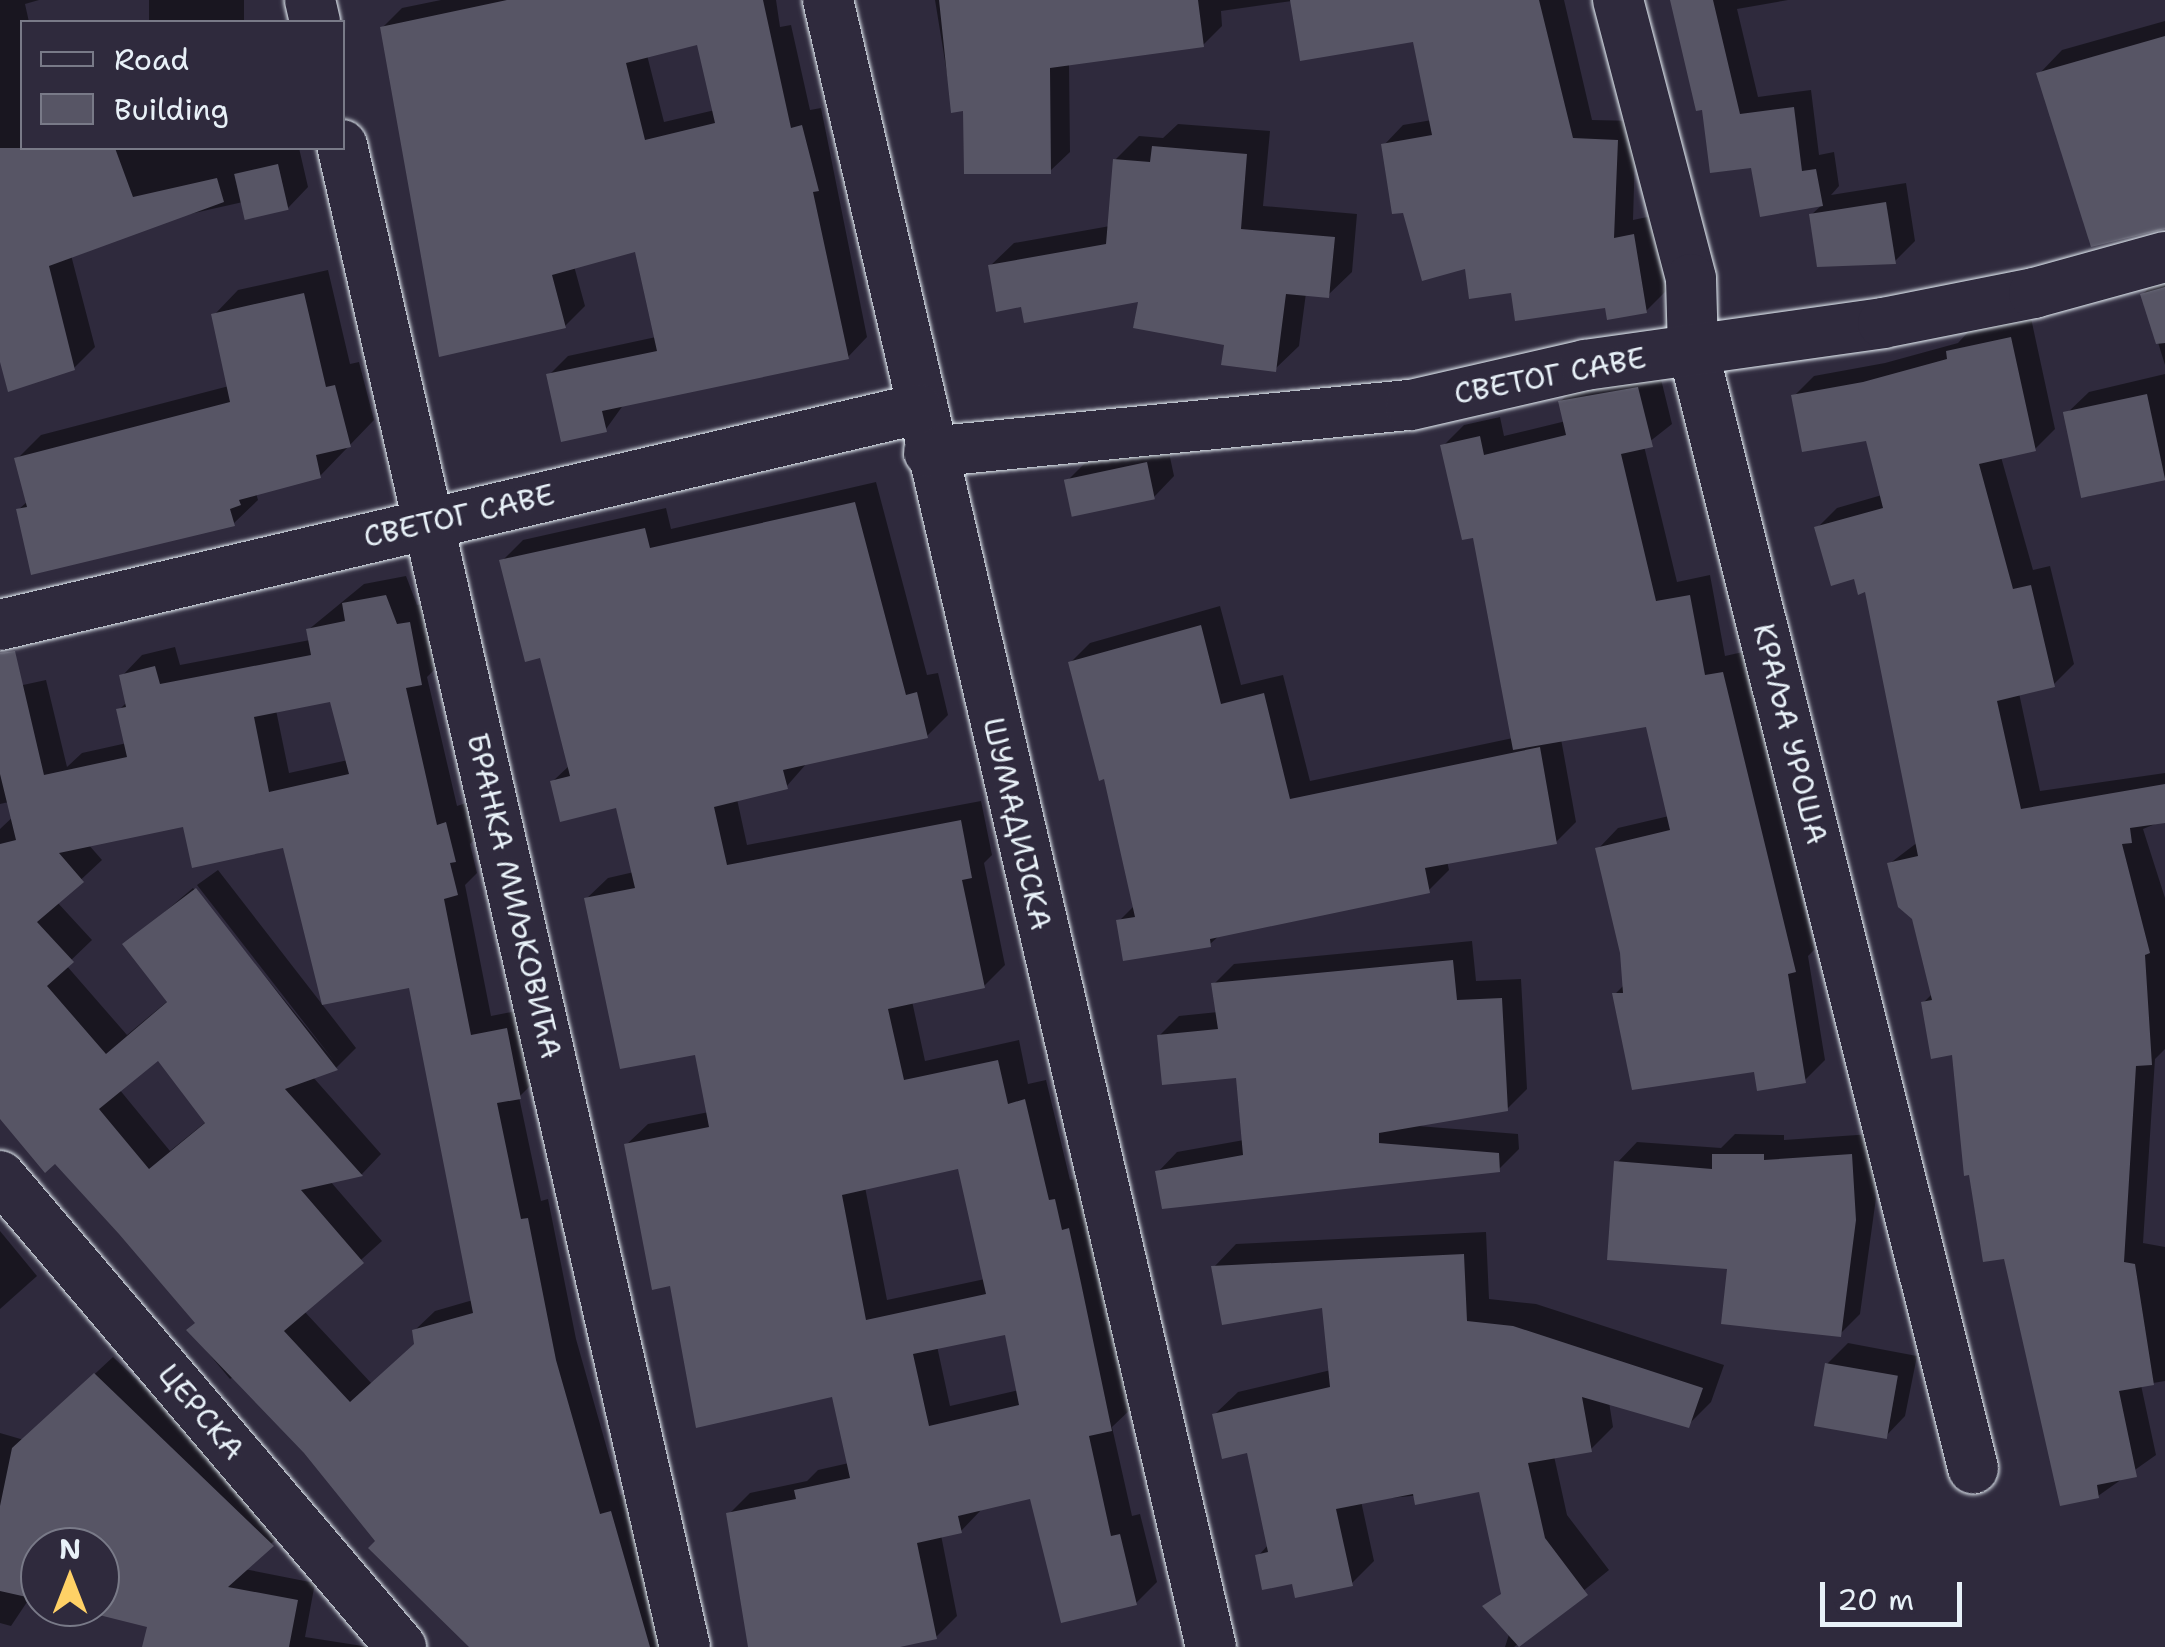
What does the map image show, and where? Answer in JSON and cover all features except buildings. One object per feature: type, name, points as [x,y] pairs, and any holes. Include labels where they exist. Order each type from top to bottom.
[{"type":"street","name":"ШУМАДИЈСКА","points":[[828,0],[924,431],[1211,1647]]},
{"type":"street","name":"КРАЉА УРОША","points":[[1618,0],[1691,279],[1693,350],[1974,1468]]},
{"type":"street","name":"БРАНКА МИЉКОВИЋА","points":[[343,150],[685,1647]]},
{"type":"street","name":"СВЕТОГ САВЕ","points":[[0,625],[428,522],[924,431],[1411,405],[1585,365],[2034,293],[2165,257]]},
{"type":"street","name":"ЦЕРСКА","points":[[0,1176],[401,1647]]}]
